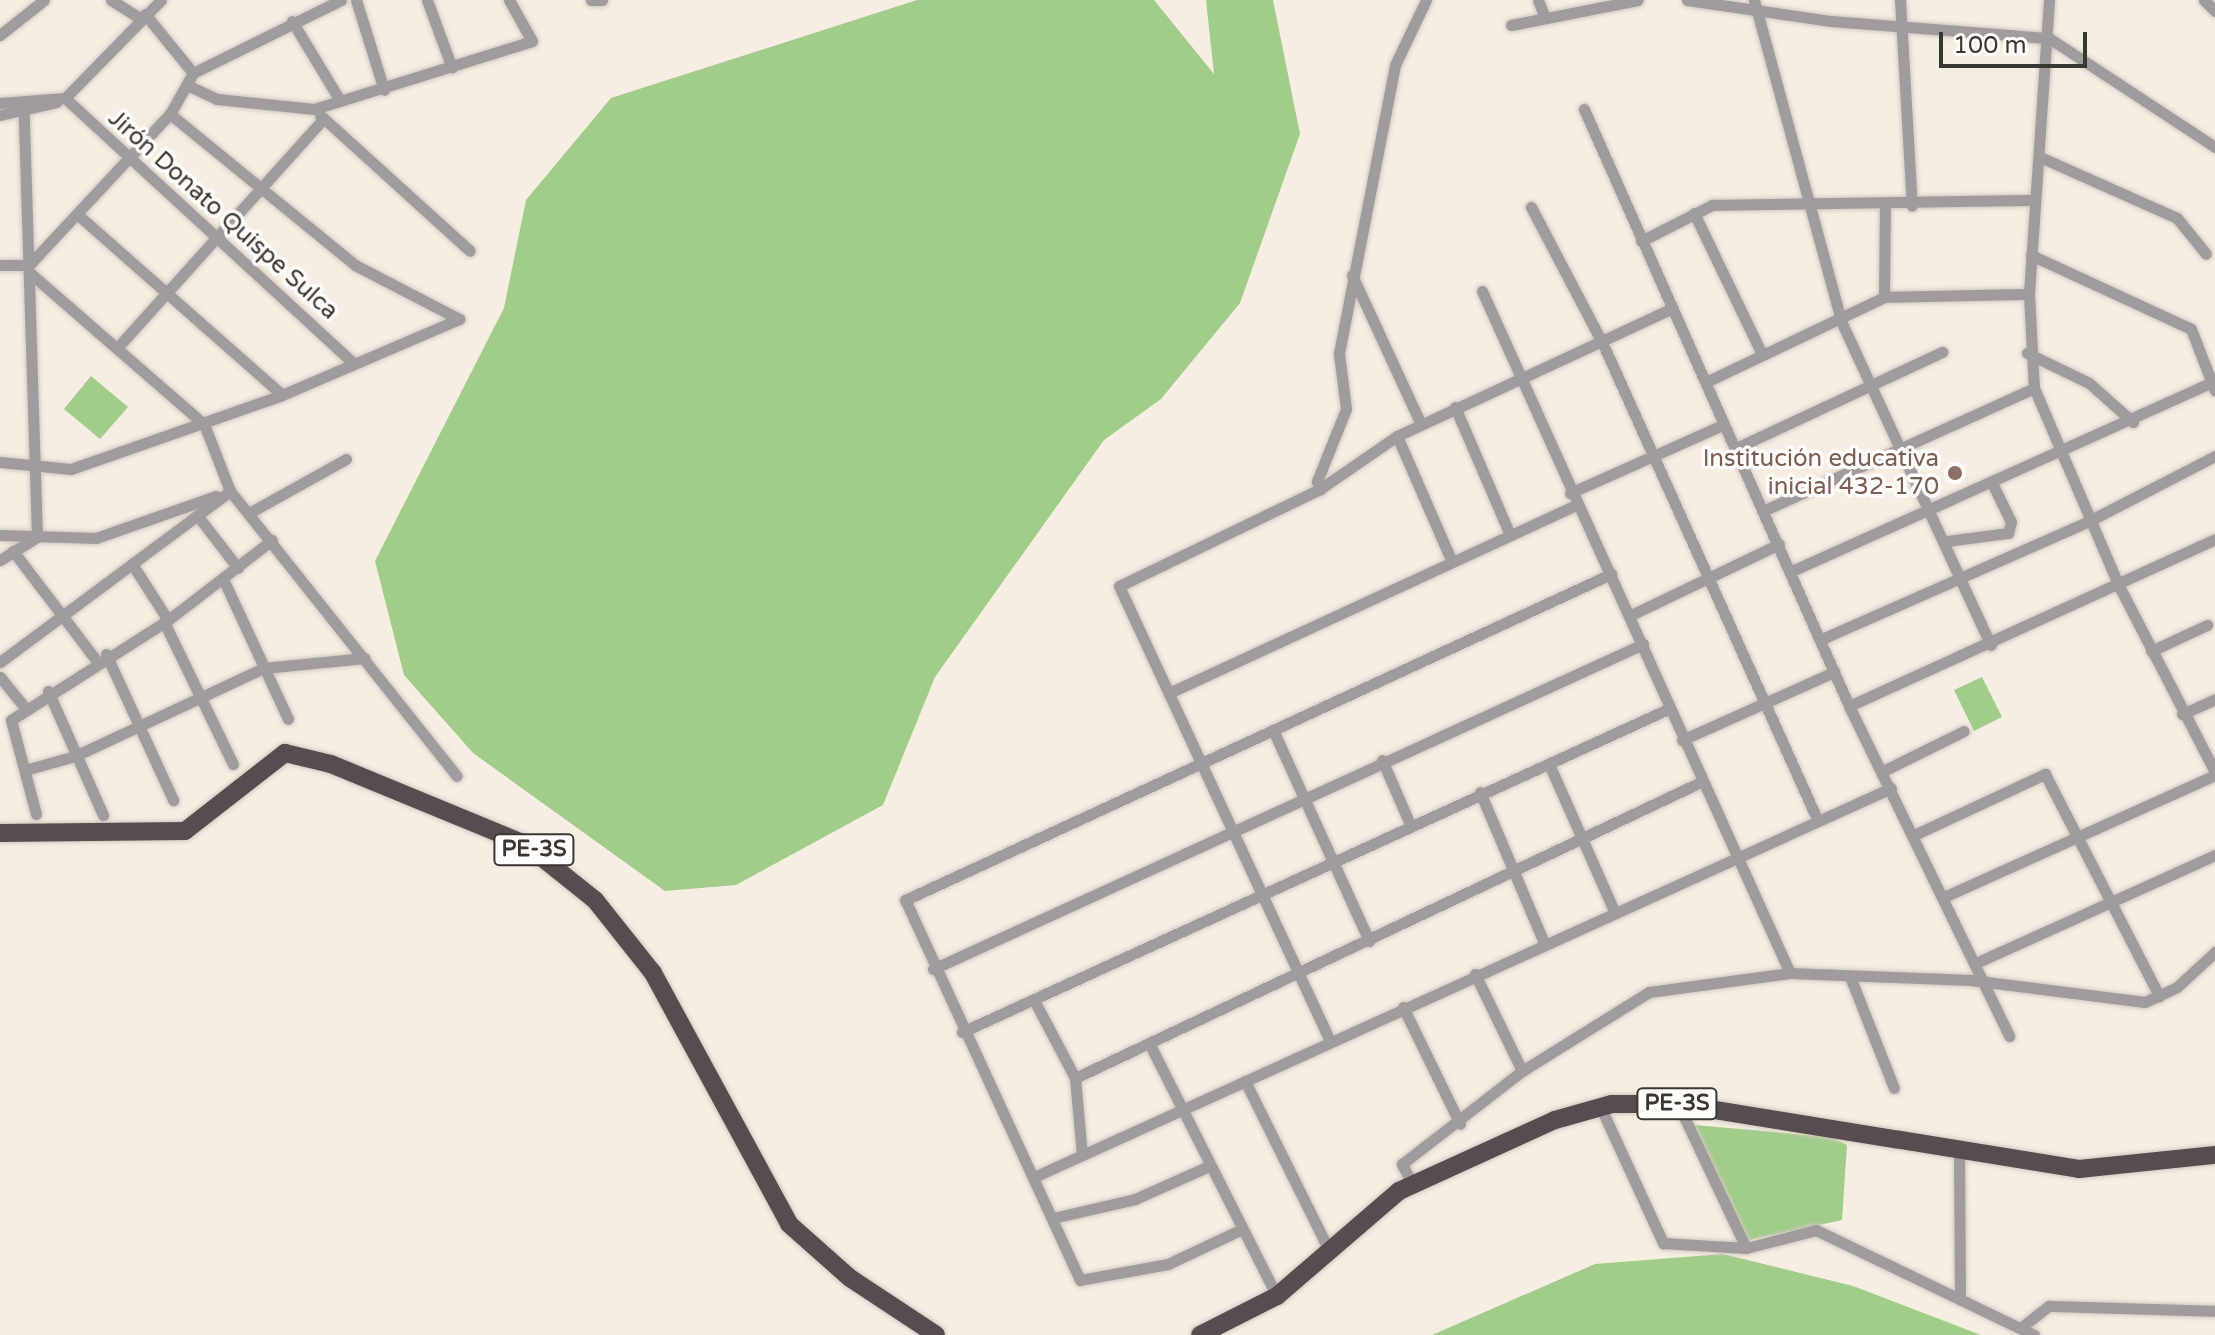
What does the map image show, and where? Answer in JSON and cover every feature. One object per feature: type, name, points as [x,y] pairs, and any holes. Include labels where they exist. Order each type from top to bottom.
[{"type":"highway","name":"PE-3S","points":[[0,833],[185,831],[285,753],[331,764],[525,844],[595,900],[653,973],[789,1224],[850,1278],[936,1335]]},
{"type":"highway","name":"PE-3S","points":[[1200,1335],[1277,1296],[1328,1248],[1413,1185],[1541,1126],[1601,1108],[1678,1104],[1959,1153],[2079,1169],[2215,1155]]},
{"type":"street","points":[[0,35],[44,0]]},
{"type":"street","points":[[111,0],[137,10],[193,73]]},
{"type":"street","points":[[0,115],[24,114],[65,98],[137,10],[161,0]]},
{"type":"street","points":[[30,269],[170,114],[193,73],[292,21],[341,0]]},
{"type":"street","points":[[356,0],[384,90]]},
{"type":"street","points":[[427,0],[452,68]]},
{"type":"street","points":[[187,85],[217,99],[314,109],[339,99],[384,90],[532,41],[509,0]]},
{"type":"street","points":[[1320,489],[1317,481],[1346,409],[1339,354],[1352,274],[1395,65],[1426,0]]},
{"type":"street","points":[[1538,0],[1545,18]]},
{"type":"street","points":[[1511,25],[1638,0]]},
{"type":"street","points":[[1687,0],[1755,5],[1902,28],[2049,38],[2215,147]]},
{"type":"street","points":[[1900,0],[1912,206]]},
{"type":"street","points":[[1946,896],[2215,773],[2182,714],[2119,586],[2059,455],[2034,388],[2027,353],[2029,294],[2049,38],[2049,0]]},
{"type":"street","points":[[2204,0],[2215,11]]},
{"type":"street","points":[[1755,5],[1841,321],[1947,541],[1960,579],[1991,645]]},
{"type":"street","points":[[292,21],[339,99]]},
{"type":"street","points":[[0,103],[65,98]]},
{"type":"street","name":"Jirón Donato Quispe Sulca","points":[[65,98],[127,161],[353,363]]},
{"type":"street","points":[[314,109],[470,251]]},
{"type":"street","points":[[1584,109],[1723,425],[1794,570],[1849,706],[1946,896],[2009,1036]]},
{"type":"street","points":[[24,114],[39,468],[37,537]]},
{"type":"street","points":[[0,462],[71,469],[282,395],[459,319],[372,276],[257,191],[170,114]]},
{"type":"street","points":[[117,348],[324,118]]},
{"type":"street","points":[[2040,157],[2177,218],[2206,254]]},
{"type":"street","points":[[1641,241],[1712,205],[1810,208],[2034,200]]},
{"type":"street","points":[[1884,297],[1885,205]]},
{"type":"street","points":[[1531,207],[1602,342],[1760,702],[1818,821]]},
{"type":"street","points":[[1694,213],[1762,354]]},
{"type":"street","points":[[77,214],[282,395]]},
{"type":"street","points":[[1794,570],[1993,485],[2214,384],[2191,329],[2031,255]]},
{"type":"street","points":[[0,265],[30,269],[204,424],[230,491],[457,776]]},
{"type":"street","points":[[1352,274],[1421,424]]},
{"type":"street","points":[[1482,291],[1517,377],[1575,505],[1631,615],[1668,709],[1790,973]]},
{"type":"street","points":[[1706,382],[1762,354],[1841,321],[1884,297],[2029,294]]},
{"type":"street","points":[[1330,1041],[1119,586],[1320,489],[1397,436],[1517,377],[1673,308]]},
{"type":"street","points":[[1734,449],[1942,352]]},
{"type":"street","points":[[2027,353],[2089,383],[2133,422]]},
{"type":"street","points":[[1765,510],[2034,388]]},
{"type":"street","points":[[1455,407],[1510,535]]},
{"type":"street","points":[[1570,493],[1653,459],[1723,425]]},
{"type":"street","points":[[1397,436],[1452,562]]},
{"type":"street","points":[[1824,638],[2089,521],[2215,456]]},
{"type":"street","points":[[249,513],[346,459]]},
{"type":"street","points":[[1993,485],[2011,522],[2008,533]]},
{"type":"street","points":[[0,662],[230,491]]},
{"type":"street","points":[[0,535],[96,538],[230,491]]},
{"type":"street","points":[[1169,693],[1575,505]]},
{"type":"street","points":[[197,515],[238,568]]},
{"type":"street","points":[[1947,541],[2008,533]]},
{"type":"street","points":[[2008,533],[2024,551]]},
{"type":"street","points":[[0,560],[37,537]]},
{"type":"street","points":[[1849,706],[1991,645],[2215,539]]},
{"type":"street","points":[[36,814],[11,720],[48,691],[166,621],[224,581],[272,540]]},
{"type":"street","points":[[1631,615],[1706,582],[1779,544]]},
{"type":"street","points":[[13,551],[61,615],[101,657],[173,800]]},
{"type":"street","points":[[132,564],[166,621],[233,764]]},
{"type":"street","points":[[1238,1231],[1168,1264],[1080,1280],[1034,1177],[904,909],[911,893],[1200,765],[1611,574]]},
{"type":"street","points":[[224,581],[288,719]]},
{"type":"street","points":[[2151,651],[2207,625]]},
{"type":"street","points":[[933,969],[1382,760],[1643,644]]},
{"type":"street","points":[[25,770],[75,756],[264,668],[365,658]]},
{"type":"street","points":[[1682,740],[1760,702],[1834,672]]},
{"type":"street","points":[[0,677],[26,709]]},
{"type":"street","points":[[48,691],[103,815]]},
{"type":"street","points":[[2182,714],[2215,699]]},
{"type":"street","points":[[962,1032],[1035,1002],[1410,824],[1668,709]]},
{"type":"street","points":[[1273,730],[1335,860],[1369,941]]},
{"type":"street","points":[[1883,771],[1964,731]]},
{"type":"street","points":[[1382,760],[1410,824]]},
{"type":"street","points":[[1549,764],[1614,911]]},
{"type":"street","points":[[1914,835],[2045,774],[2107,901],[2159,996]]},
{"type":"street","points":[[1075,1078],[1582,844],[1701,782]]},
{"type":"street","points":[[1034,1177],[1735,855],[1891,788]]},
{"type":"street","points":[[1480,792],[1544,943]]},
{"type":"street","points":[[1978,962],[2107,901],[2215,855]]},
{"type":"street","points":[[1413,1185],[1402,1164],[1460,1124],[1522,1071],[1649,992],[1790,973],[1851,979],[1988,984],[2145,1002],[2159,996],[2215,952]]},
{"type":"street","points":[[1475,974],[1522,1071]]},
{"type":"street","points":[[1851,979],[1894,1088]]},
{"type":"street","points":[[1035,1002],[1075,1078],[1082,1155]]},
{"type":"street","points":[[1403,1007],[1460,1124]]},
{"type":"street","points":[[1149,1043],[1238,1231],[1277,1296]]},
{"type":"street","points":[[1245,1081],[1328,1248]]},
{"type":"street","points":[[1678,1104],[1746,1248]]},
{"type":"street","points":[[1601,1108],[1663,1243],[1746,1248],[1816,1230],[1960,1294],[2023,1326],[2034,1335]]},
{"type":"street","points":[[1959,1153],[1960,1294]]},
{"type":"street","points":[[1053,1218],[1135,1199],[1207,1167]]},
{"type":"street","points":[[2023,1326],[2049,1306],[2215,1311]]},
{"type":"green space","points":[[917,0],[1154,0],[1214,74],[1206,0],[1273,0],[1300,134],[1240,303],[1161,399],[1104,440],[935,677],[883,805],[736,885],[665,891],[473,753],[404,675],[375,561],[504,308],[526,200],[611,98]]},
{"type":"green space","points":[[91,376],[128,407],[100,439],[64,409]]},
{"type":"green space","points":[[1982,677],[2002,717],[1974,731],[1954,690]]},
{"type":"green space","points":[[1683,1124],[1830,1137],[1847,1145],[1842,1220],[1740,1242]]},
{"type":"green space","points":[[1723,1254],[1853,1286],[1981,1335],[1432,1335],[1595,1264]]},
{"type":"place","name":"Institución educativa inicial 432-170","points":[[1955,473]]}]
